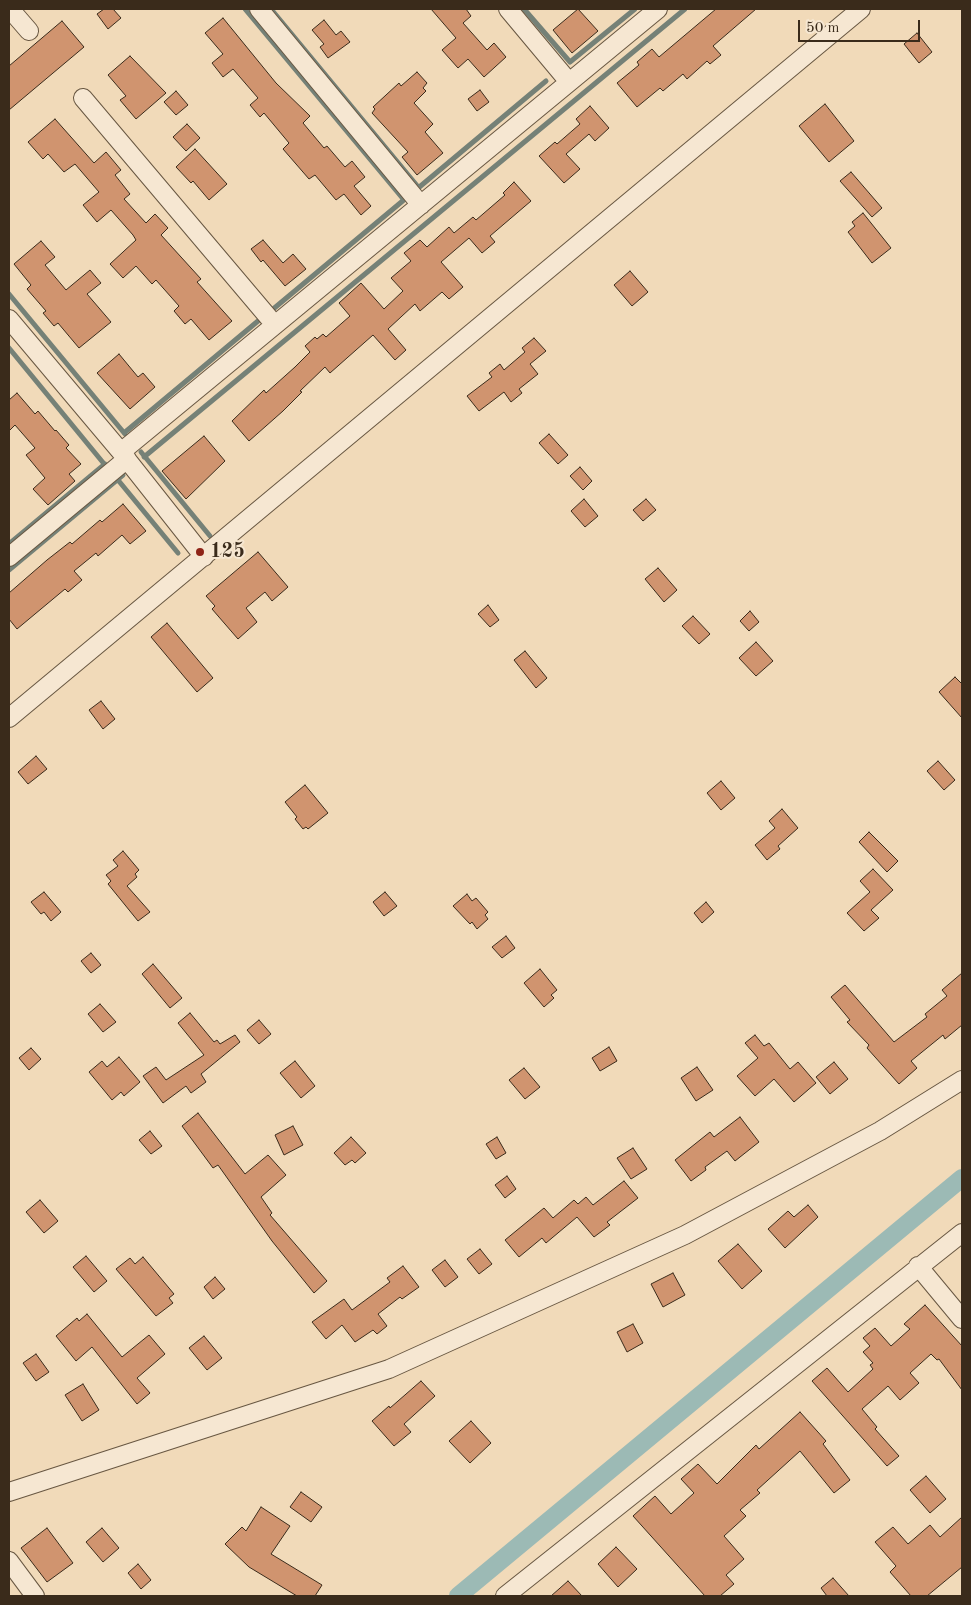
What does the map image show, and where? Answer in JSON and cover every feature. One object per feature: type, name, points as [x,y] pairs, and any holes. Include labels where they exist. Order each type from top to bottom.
[{"type":"street","points":[[10,9],[29,31]]},
{"type":"street","points":[[259,9],[420,205]]},
{"type":"street","points":[[508,9],[569,82]]},
{"type":"street","points":[[9,557],[275,325],[658,9]]},
{"type":"street","points":[[9,718],[861,9]]},
{"type":"street","points":[[83,98],[275,325]]},
{"type":"street","points":[[9,319],[124,456],[204,557]]},
{"type":"street","points":[[9,1492],[389,1369],[685,1235],[880,1131],[962,1080]]},
{"type":"street","points":[[505,1596],[918,1266],[962,1233]]},
{"type":"street","points":[[918,1266],[962,1319]]},
{"type":"street","points":[[9,1561],[35,1596]]},
{"type":"building","points":[[104,9],[113,9],[121,18],[108,29],[97,14]]},
{"type":"building","points":[[431,9],[466,9],[471,16],[463,23],[487,50],[494,43],[506,57],[484,77],[468,59],[458,68],[442,50],[456,38]]},
{"type":"building","points":[[578,9],[598,31],[572,53],[553,30]]},
{"type":"building","points":[[716,9],[756,9],[713,46],[721,55],[710,64],[707,61],[687,79],[683,74],[663,91],[660,88],[637,107],[617,83],[639,65],[637,62],[652,49],[659,57]]},
{"type":"building","points":[[223,18],[276,83],[310,116],[303,123],[324,148],[327,146],[345,167],[352,161],[365,177],[354,186],[371,206],[361,215],[344,194],[336,200],[315,175],[309,179],[283,149],[289,143],[264,113],[260,117],[250,105],[258,98],[233,69],[223,77],[212,63],[223,54],[205,33]]},
{"type":"building","points":[[324,20],[336,35],[341,31],[350,42],[328,58],[320,47],[324,44],[312,30]]},
{"type":"building","points":[[62,21],[84,47],[9,110],[9,66]]},
{"type":"building","points":[[917,33],[932,52],[919,63],[904,44]]},
{"type":"building","points":[[130,56],[166,93],[136,119],[120,100],[126,96],[108,75]]},
{"type":"building","points":[[417,72],[427,83],[423,88],[426,91],[414,103],[433,124],[425,132],[443,153],[417,175],[402,157],[408,152],[372,113],[375,109],[373,107],[399,83],[401,86]]},
{"type":"building","points":[[480,90],[489,102],[477,111],[468,99]]},
{"type":"building","points":[[176,91],[188,105],[176,115],[164,102]]},
{"type":"building","points":[[825,104],[854,141],[829,162],[799,126]]},
{"type":"building","points":[[590,106],[609,128],[595,141],[589,134],[566,154],[580,169],[564,183],[539,156],[555,142],[557,144],[580,124],[576,119]]},
{"type":"building","points":[[55,119],[94,163],[106,152],[121,170],[115,175],[130,194],[124,199],[146,223],[155,214],[168,228],[161,235],[201,279],[197,282],[232,321],[209,340],[191,319],[185,324],[174,311],[179,306],[156,280],[152,284],[136,266],[123,278],[110,264],[136,240],[133,235],[111,210],[97,222],[83,205],[99,192],[75,164],[64,172],[48,154],[43,159],[28,142]]},
{"type":"building","points":[[187,124],[200,138],[186,151],[173,137]]},
{"type":"building","points":[[195,149],[227,184],[209,200],[193,181],[191,183],[176,167]]},
{"type":"building","points":[[851,172],[882,208],[872,217],[840,181]]},
{"type":"building","points":[[514,182],[531,201],[490,236],[495,242],[482,253],[469,238],[441,262],[463,287],[449,299],[442,292],[420,311],[415,304],[388,329],[406,350],[395,360],[373,335],[330,373],[325,367],[300,391],[302,392],[283,411],[249,441],[232,421],[264,390],[266,393],[310,352],[305,346],[315,337],[317,339],[323,334],[326,337],[350,316],[339,303],[361,283],[384,309],[403,291],[391,278],[411,261],[404,253],[420,240],[427,247],[449,227],[454,233],[473,217],[476,220],[505,195],[503,193]]},
{"type":"building","points":[[863,213],[891,248],[872,263],[848,232],[855,226],[852,222]]},
{"type":"building","points":[[263,240],[283,263],[293,254],[306,269],[285,286],[251,249]]},
{"type":"building","points":[[41,241],[55,257],[45,265],[66,290],[90,270],[101,283],[87,294],[111,322],[79,348],[58,323],[54,326],[43,313],[46,311],[27,289],[31,285],[14,264]]},
{"type":"building","points":[[630,271],[648,292],[632,306],[614,285]]},
{"type":"building","points":[[534,338],[546,351],[530,364],[538,374],[519,389],[522,393],[511,402],[504,392],[479,411],[467,396],[492,377],[489,373],[500,364],[504,370],[525,352],[522,348]]},
{"type":"building","points":[[119,354],[138,377],[143,373],[155,387],[130,409],[97,373]]},
{"type":"building","points":[[17,393],[35,414],[38,411],[56,430],[69,445],[66,448],[81,464],[69,474],[75,481],[48,505],[33,489],[45,478],[26,455],[35,448],[15,425],[9,431],[9,400]]},
{"type":"building","points":[[549,434],[568,455],[558,464],[539,443]]},
{"type":"building","points":[[204,436],[225,461],[186,499],[162,471]]},
{"type":"building","points":[[580,467],[592,481],[583,490],[570,476]]},
{"type":"building","points":[[584,499],[598,516],[585,527],[571,511]]},
{"type":"building","points":[[646,499],[656,510],[643,521],[633,510]]},
{"type":"building","points":[[123,504],[146,531],[130,544],[122,535],[98,556],[96,553],[74,571],[82,580],[68,592],[65,589],[17,629],[9,619],[9,593],[70,542],[72,544],[100,520],[102,522]]},
{"type":"building","points":[[258,552],[288,587],[272,601],[265,592],[246,608],[257,622],[238,639],[212,609],[215,606],[206,596]]},
{"type":"building","points":[[658,568],[677,590],[664,602],[645,579]]},
{"type":"building","points":[[488,605],[499,620],[490,627],[478,614]]},
{"type":"building","points":[[750,611],[759,622],[749,631],[740,621]]},
{"type":"building","points":[[693,616],[710,634],[699,644],[682,626]]},
{"type":"building","points":[[167,623],[213,678],[197,692],[151,637]]},
{"type":"building","points":[[756,642],[773,661],[756,676],[739,658]]},
{"type":"building","points":[[525,651],[547,678],[536,688],[514,660]]},
{"type":"building","points":[[955,677],[962,684],[962,718],[939,692]]},
{"type":"building","points":[[101,701],[115,719],[103,729],[89,710]]},
{"type":"building","points":[[36,756],[47,769],[28,784],[18,772]]},
{"type":"building","points":[[938,761],[955,780],[944,790],[927,771]]},
{"type":"building","points":[[721,781],[735,798],[721,810],[707,793]]},
{"type":"building","points":[[305,785],[328,813],[308,829],[306,827],[303,829],[295,819],[297,817],[285,802]]},
{"type":"building","points":[[782,809],[798,828],[778,846],[780,849],[767,860],[755,845],[775,828],[769,821]]},
{"type":"building","points":[[869,832],[898,861],[887,872],[859,842]]},
{"type":"building","points":[[123,851],[139,870],[135,874],[137,877],[127,886],[150,912],[138,921],[108,884],[111,881],[106,875],[118,866],[113,860]]},
{"type":"building","points":[[873,869],[893,890],[871,910],[879,918],[864,931],[847,913],[870,892],[860,881]]},
{"type":"building","points":[[44,892],[61,912],[51,921],[44,912],[41,914],[31,902]]},
{"type":"building","points":[[385,892],[397,906],[384,916],[373,902]]},
{"type":"building","points":[[467,894],[472,901],[476,898],[488,912],[485,915],[488,919],[477,929],[472,922],[470,924],[453,906]]},
{"type":"building","points":[[706,902],[714,912],[702,923],[694,913]]},
{"type":"building","points":[[506,936],[515,948],[502,958],[492,947]]},
{"type":"building","points":[[91,953],[101,965],[91,973],[81,961]]},
{"type":"building","points":[[153,964],[182,998],[170,1008],[142,974]]},
{"type":"building","points":[[540,969],[557,990],[551,995],[554,998],[544,1007],[524,983]]},
{"type":"building","points":[[962,973],[962,1025],[945,1039],[943,1035],[911,1061],[917,1068],[899,1084],[867,1048],[869,1045],[847,1022],[850,1020],[831,997],[845,985],[894,1042],[927,1017],[925,1014],[947,996],[942,990]]},
{"type":"building","points":[[100,1004],[116,1022],[103,1032],[88,1014]]},
{"type":"building","points":[[190,1013],[214,1042],[217,1040],[220,1044],[235,1035],[240,1042],[201,1074],[206,1082],[191,1093],[186,1086],[163,1103],[143,1076],[156,1067],[166,1080],[204,1055],[178,1023]]},
{"type":"building","points":[[259,1020],[271,1034],[259,1044],[247,1030]]},
{"type":"building","points":[[755,1035],[764,1046],[769,1043],[790,1069],[798,1062],[816,1083],[794,1102],[774,1079],[755,1096],[737,1076],[758,1058],[745,1043]]},
{"type":"building","points":[[609,1047],[617,1061],[600,1071],[592,1058]]},
{"type":"building","points":[[31,1048],[41,1059],[29,1070],[19,1058]]},
{"type":"building","points":[[119,1057],[140,1082],[124,1096],[121,1092],[112,1100],[89,1072],[102,1061],[107,1067]]},
{"type":"building","points":[[295,1061],[315,1086],[301,1098],[280,1073]]},
{"type":"building","points":[[834,1062],[848,1079],[830,1094],[816,1077]]},
{"type":"building","points":[[697,1067],[713,1090],[696,1101],[681,1078]]},
{"type":"building","points":[[524,1068],[540,1087],[525,1099],[509,1080]]},
{"type":"building","points":[[198,1113],[245,1174],[268,1155],[286,1175],[261,1197],[272,1213],[270,1215],[327,1281],[314,1293],[272,1241],[218,1165],[213,1168],[182,1126]]},
{"type":"building","points":[[740,1117],[759,1142],[735,1161],[727,1151],[705,1167],[706,1170],[691,1181],[675,1160],[710,1132],[714,1137]]},
{"type":"building","points":[[293,1126],[303,1145],[284,1155],[275,1135]]},
{"type":"building","points":[[150,1131],[162,1146],[151,1154],[139,1140]]},
{"type":"building","points":[[351,1137],[366,1153],[355,1163],[352,1160],[345,1165],[334,1153]]},
{"type":"building","points":[[497,1137],[506,1153],[496,1159],[486,1144]]},
{"type":"building","points":[[633,1148],[647,1169],[631,1179],[617,1158]]},
{"type":"building","points":[[507,1176],[516,1189],[505,1198],[495,1185]]},
{"type":"building","points":[[624,1181],[638,1198],[607,1222],[610,1225],[594,1237],[577,1217],[546,1243],[542,1238],[519,1257],[505,1240],[544,1208],[553,1218],[574,1200],[578,1204],[586,1197],[593,1205]]},
{"type":"building","points":[[40,1200],[58,1221],[44,1233],[26,1212]]},
{"type":"building","points":[[808,1205],[818,1217],[785,1248],[768,1229],[788,1211],[794,1217]]},
{"type":"building","points":[[738,1244],[762,1271],[742,1289],[718,1261]]},
{"type":"building","points":[[480,1249],[492,1264],[479,1274],[467,1259]]},
{"type":"building","points":[[86,1256],[107,1281],[94,1292],[73,1267]]},
{"type":"building","points":[[143,1257],[174,1294],[169,1298],[173,1303],[156,1316],[116,1269],[130,1258],[135,1264]]},
{"type":"building","points":[[445,1260],[458,1277],[445,1287],[432,1270]]},
{"type":"building","points":[[403,1266],[419,1287],[402,1299],[400,1297],[378,1314],[387,1326],[377,1334],[373,1330],[355,1342],[342,1325],[326,1339],[312,1322],[344,1299],[352,1310],[390,1282],[387,1278]]},
{"type":"building","points":[[673,1273],[685,1295],[663,1307],[651,1284]]},
{"type":"building","points":[[215,1277],[225,1289],[213,1299],[204,1287]]},
{"type":"building","points":[[925,1305],[962,1346],[962,1390],[939,1359],[937,1360],[931,1354],[910,1373],[919,1383],[900,1400],[888,1386],[862,1409],[877,1427],[875,1429],[899,1456],[887,1466],[812,1381],[827,1368],[848,1392],[873,1369],[870,1365],[873,1363],[863,1352],[870,1346],[863,1338],[875,1328],[891,1346],[910,1329],[904,1324]]},
{"type":"building","points":[[87,1314],[122,1357],[149,1335],[165,1354],[137,1378],[150,1393],[137,1404],[92,1347],[76,1361],[56,1336],[77,1318],[79,1321]]},
{"type":"building","points":[[633,1324],[643,1343],[627,1352],[617,1332]]},
{"type":"building","points":[[204,1336],[222,1358],[207,1370],[189,1348]]},
{"type":"building","points":[[36,1354],[49,1372],[36,1381],[23,1363]]},
{"type":"building","points":[[421,1381],[435,1396],[404,1424],[411,1432],[394,1446],[372,1421]]},
{"type":"building","points":[[83,1384],[99,1410],[82,1421],[65,1395]]},
{"type":"building","points":[[800,1412],[826,1441],[823,1444],[850,1480],[834,1493],[800,1451],[757,1490],[760,1493],[740,1510],[746,1516],[724,1536],[744,1559],[726,1575],[734,1584],[720,1596],[705,1596],[633,1516],[655,1496],[671,1514],[694,1493],[681,1479],[698,1464],[717,1484],[756,1445],[759,1449]]},
{"type":"building","points":[[471,1421],[491,1443],[470,1463],[449,1441]]},
{"type":"building","points":[[926,1476],[946,1499],[930,1513],[910,1490]]},
{"type":"building","points":[[301,1492],[322,1507],[311,1522],[290,1507]]},
{"type":"building","points":[[261,1507],[290,1526],[271,1554],[322,1585],[315,1596],[297,1596],[249,1567],[225,1544],[242,1527],[246,1531]]},
{"type":"building","points":[[962,1517],[962,1567],[927,1596],[911,1596],[890,1572],[896,1566],[875,1542],[893,1527],[908,1544],[930,1525],[940,1537]]},
{"type":"building","points":[[47,1528],[73,1563],[47,1582],[21,1548]]},
{"type":"building","points":[[102,1528],[119,1548],[103,1562],[86,1542]]},
{"type":"building","points":[[616,1547],[637,1569],[618,1587],[598,1564]]},
{"type":"building","points":[[138,1564],[151,1580],[141,1589],[128,1573]]},
{"type":"building","points":[[833,1578],[849,1596],[827,1596],[821,1588]]},
{"type":"building","points":[[568,1581],[582,1596],[551,1596]]},
{"type":"waterway","points":[[245,9],[404,200]]},
{"type":"waterway","points":[[271,9],[419,188]]},
{"type":"waterway","points":[[524,9],[570,62],[635,9]]},
{"type":"waterway","points":[[144,457],[685,9]]},
{"type":"waterway","points":[[417,189],[546,81]]},
{"type":"waterway","points":[[272,310],[405,199]]},
{"type":"waterway","points":[[9,294],[125,434]]},
{"type":"waterway","points":[[124,433],[258,321]]},
{"type":"waterway","points":[[9,348],[105,465]]},
{"type":"waterway","points":[[141,452],[210,536]]},
{"type":"waterway","points":[[9,544],[105,464]]},
{"type":"waterway","points":[[9,570],[123,475]]},
{"type":"waterway","points":[[118,480],[178,553]]},
{"type":"waterway","points":[[458,1596],[962,1178]]},
{"type":"place","name":"125","points":[[200,552]]}]
